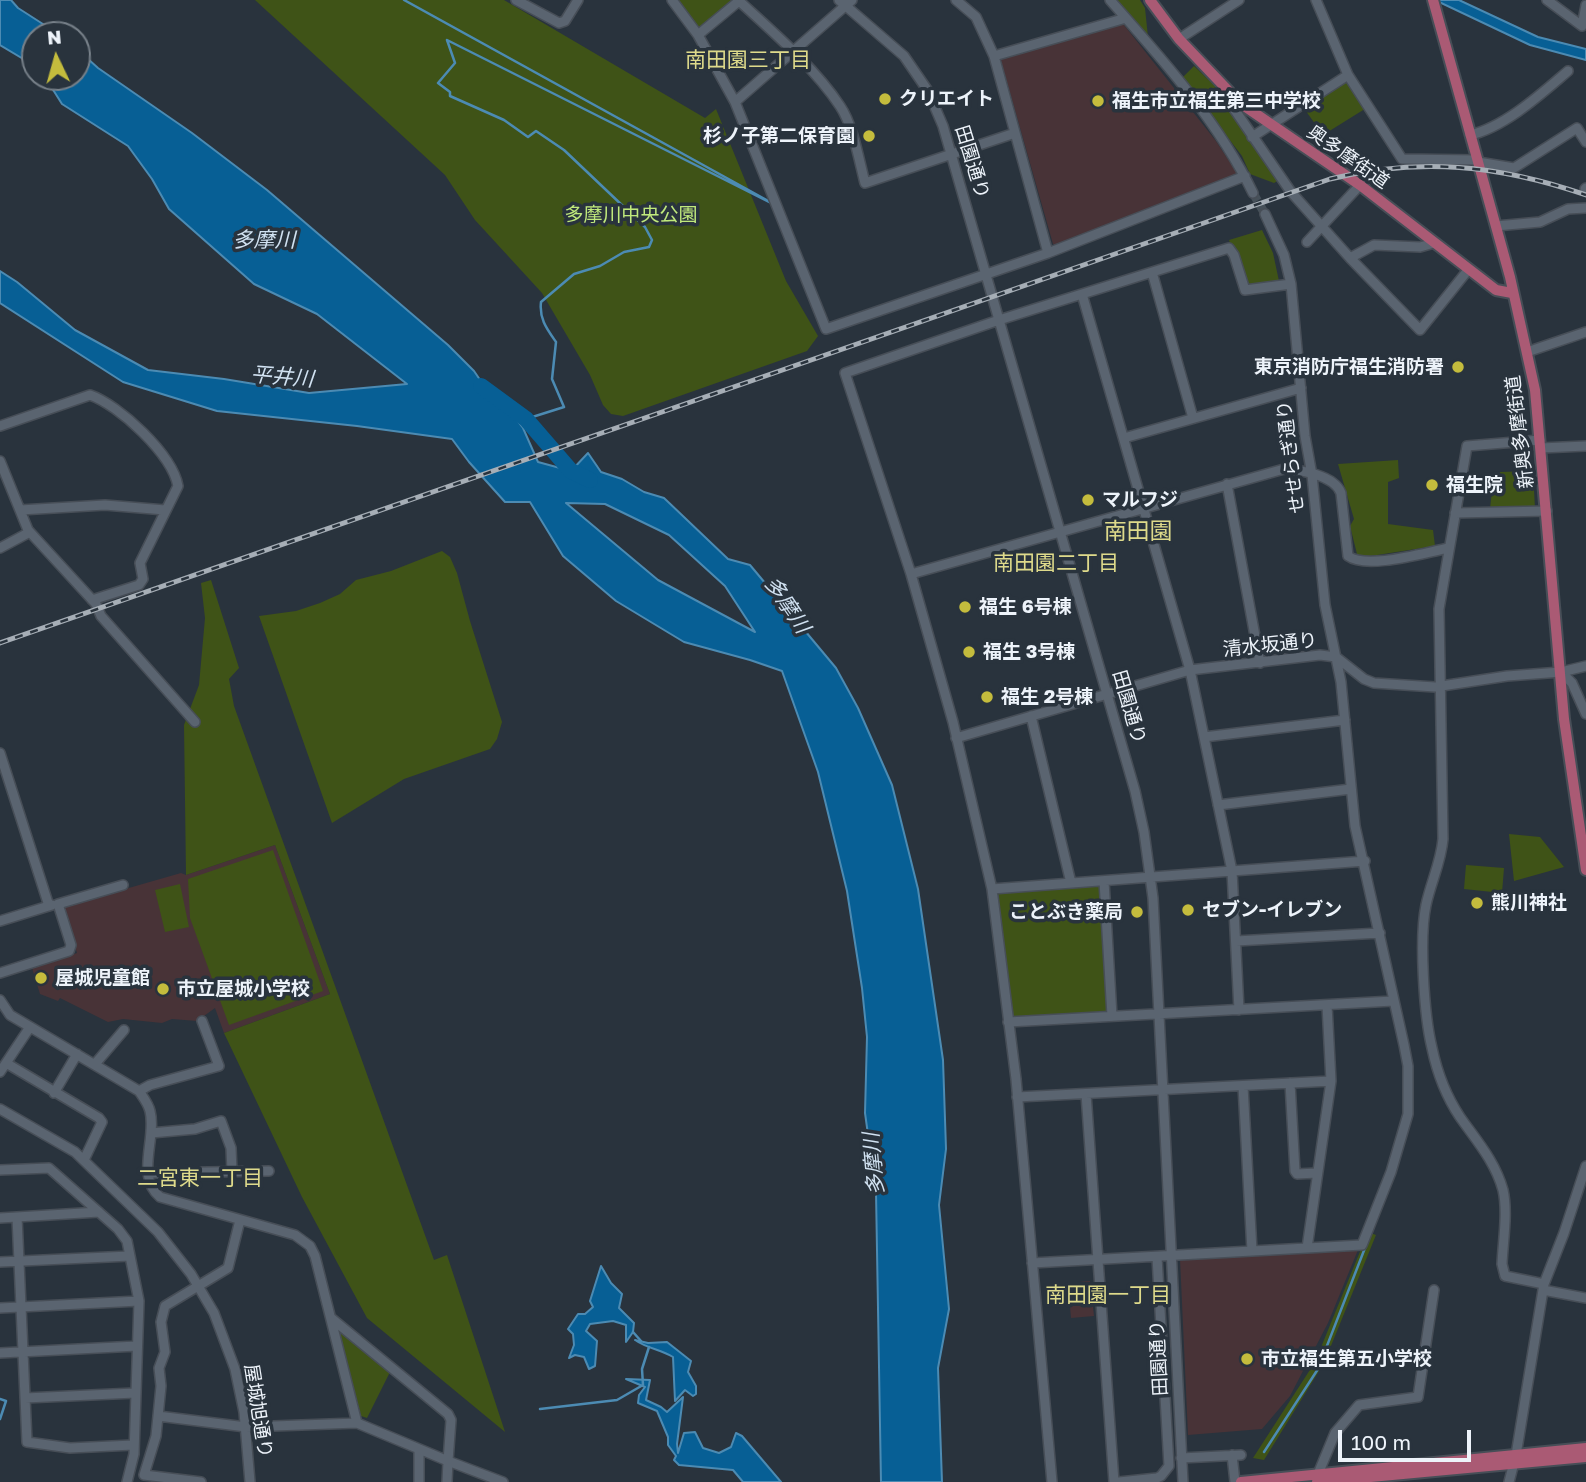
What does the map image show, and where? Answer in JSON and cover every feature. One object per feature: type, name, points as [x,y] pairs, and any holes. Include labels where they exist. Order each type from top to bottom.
[{"type":"main road","name":"奥多摩街道","points":[[1150,0],[1179,38],[1240,103],[1360,185],[1496,290],[1512,293]]},
{"type":"main road","name":"新奥多摩街道","points":[[1434,1],[1496,226],[1535,390],[1569,765],[1586,870]]},
{"type":"main road","points":[[1496,290],[1518,317]]},
{"type":"main road","points":[[1241,1482],[1317,1478],[1516,1459],[1586,1448]]},
{"type":"main road","points":[[1516,1459],[1586,1457]]},
{"type":"street","points":[[516,0],[559,23],[565,21],[578,0]]},
{"type":"street","points":[[672,0],[698,35],[734,102],[826,329],[1048,253],[1245,176]]},
{"type":"street","points":[[698,35],[738,0],[794,52],[840,105],[846,116],[865,183],[1015,133]]},
{"type":"street","points":[[956,0],[976,17],[994,56],[1048,253]]},
{"type":"street","points":[[1110,0],[1220,134],[1254,193]]},
{"type":"street","points":[[1179,38],[1239,0]]},
{"type":"street","points":[[1315,0],[1348,75],[1402,159],[1478,161],[1514,168],[1577,128],[1586,142]]},
{"type":"street","points":[[1548,0],[1584,28]]},
{"type":"street","points":[[734,102],[794,52],[846,2]]},
{"type":"street","name":"田園通り","points":[[846,2],[885,38],[918,75],[943,126],[1135,791],[1150,876],[1183,1482]]},
{"type":"street","points":[[1584,28],[1586,5]]},
{"type":"street","points":[[994,56],[1126,18]]},
{"type":"street","points":[[1470,135],[1493,126],[1538,96],[1568,71]]},
{"type":"street","points":[[1252,137],[1348,75]]},
{"type":"street","points":[[1229,92],[1230,103],[1291,192],[1420,330],[1468,270]]},
{"type":"street","points":[[1307,242],[1360,185]]},
{"type":"street","points":[[1496,226],[1540,222],[1568,209],[1586,208]]},
{"type":"street","name":"せせらぎ通り","points":[[1265,214],[1284,255],[1291,284],[1305,436],[1312,475],[1325,605],[1341,682],[1355,826],[1408,1066],[1409,1107],[1391,1172],[1362,1245],[1307,1248]]},
{"type":"street","points":[[1350,258],[1374,245],[1420,247],[1434,243]]},
{"type":"street","points":[[1052,1482],[1017,1097],[992,889],[957,738],[911,575],[845,373],[999,320],[1229,248],[1234,255],[1245,290],[1291,284]]},
{"type":"street","points":[[1152,272],[1193,418]]},
{"type":"street","points":[[1082,294],[1190,670],[1232,871],[1239,1010]]},
{"type":"street","points":[[1527,352],[1586,332]]},
{"type":"street","points":[[1124,439],[1301,388]]},
{"type":"street","points":[[0,426],[90,395],[140,428],[177,479],[178,486],[140,563],[143,579],[139,585],[92,600]]},
{"type":"street","points":[[1586,446],[1467,446],[1440,609],[1443,839],[1441,859],[1426,905],[1424,927],[1427,1012],[1432,1048],[1443,1084],[1462,1119],[1483,1145],[1503,1190],[1502,1264],[1505,1276],[1586,1298]]},
{"type":"street","points":[[0,461],[30,532],[92,600],[101,615],[195,722]]},
{"type":"street","points":[[911,575],[1276,470],[1292,470],[1312,475],[1338,486],[1348,556],[1352,559],[1360,562],[1376,561],[1449,548]]},
{"type":"street","points":[[1227,484],[1260,663]]},
{"type":"street","points":[[20,510],[105,505],[165,510]]},
{"type":"street","points":[[1455,513],[1547,511]]},
{"type":"street","points":[[0,548],[30,532]]},
{"type":"street","name":"清水坂通り","points":[[957,738],[1190,670],[1320,655],[1336,657],[1364,679],[1374,683],[1441,687],[1507,676],[1561,672],[1586,666]]},
{"type":"street","points":[[1561,672],[1572,683],[1586,714]]},
{"type":"street","points":[[1031,716],[1071,883]]},
{"type":"street","points":[[1204,737],[1345,720]]},
{"type":"street","points":[[0,753],[53,905],[72,945],[69,951],[0,973]]},
{"type":"street","points":[[1218,805],[1351,789]]},
{"type":"street","points":[[992,889],[1364,861]]},
{"type":"street","points":[[1104,880],[1112,1017]]},
{"type":"street","points":[[0,921],[123,886]]},
{"type":"street","points":[[1236,941],[1380,933]]},
{"type":"street","points":[[0,1000],[10,1015],[139,1091],[150,1108],[148,1173],[150,1186],[160,1198],[295,1235],[310,1246],[315,1256],[358,1423]]},
{"type":"street","points":[[1008,1022],[1393,1002]]},
{"type":"street","points":[[1032,1263],[1307,1248],[1331,1081],[1327,1005]]},
{"type":"street","points":[[139,1091],[150,1085],[219,1066],[202,1021]]},
{"type":"street","points":[[30,1027],[3,1067],[103,1122],[83,1160]]},
{"type":"street","points":[[95,1064],[124,1030]]},
{"type":"street","points":[[54,1093],[77,1054]]},
{"type":"street","points":[[1017,1097],[1331,1081]]},
{"type":"street","points":[[1290,1083],[1296,1171],[1297,1174],[1317,1173]]},
{"type":"street","points":[[1242,1086],[1252,1251]]},
{"type":"street","points":[[1087,1094],[1117,1482],[1157,1478],[1169,1466],[1157,1257]]},
{"type":"street","name":"屋城旭通り","points":[[0,1109],[75,1152],[158,1232],[198,1285],[214,1313],[241,1393],[250,1482]]},
{"type":"street","points":[[151,1133],[195,1129],[221,1121],[231,1147],[232,1172]]},
{"type":"street","points":[[1509,1482],[1516,1459],[1543,1287],[1586,1166]]},
{"type":"street","points":[[0,1170],[49,1168],[123,1234],[127,1241],[139,1301],[134,1445],[127,1482]]},
{"type":"street","points":[[148,1173],[269,1171]]},
{"type":"street","points":[[0,1218],[99,1212]]},
{"type":"street","points":[[17,1217],[27,1442],[70,1448],[134,1445]]},
{"type":"street","points":[[201,1482],[144,1475],[156,1436],[161,1385],[159,1368],[165,1352],[162,1322],[164,1306],[228,1268],[240,1220]]},
{"type":"street","points":[[0,1262],[130,1256]]},
{"type":"street","points":[[1317,1478],[1335,1433],[1359,1405],[1418,1397],[1434,1290]]},
{"type":"street","points":[[0,1308],[139,1301]]},
{"type":"street","points":[[331,1318],[448,1414],[451,1420],[447,1482]]},
{"type":"street","points":[[0,1353],[137,1346]]},
{"type":"street","points":[[25,1398],[135,1393]]},
{"type":"street","points":[[158,1416],[246,1427],[358,1423],[419,1451],[503,1482]]},
{"type":"street","points":[[419,1451],[419,1482]]},
{"type":"street","points":[[1181,1458],[1236,1455],[1235,1482]]},
{"type":"shaded area","name":"福生市立福生第三中学校","points":[[1119,23],[1124,25],[1216,141],[1237,173],[1057,246],[1053,244],[1002,57]]},
{"type":"shaded area","points":[[275,845],[330,994],[224,1033],[215,1008],[197,1021],[172,1019],[162,1023],[123,1019],[108,1022],[60,998],[58,1001],[40,994],[32,968],[77,953],[64,910],[66,906],[181,873],[186,875]]},
{"type":"shaded area","name":"市立福生第五小学校","points":[[1358,1250],[1328,1323],[1290,1396],[1262,1429],[1188,1435],[1180,1259]]},
{"type":"shaded area","points":[[1090,1281],[1094,1316],[1071,1318],[1068,1283]]},
{"type":"green space","name":"多摩川中央公園","points":[[255,0],[504,0],[705,118],[716,109],[786,281],[818,336],[807,351],[623,416],[611,414],[603,405],[590,375],[542,293],[475,220],[445,175]]},
{"type":"green space","points":[[678,0],[733,0],[733,3],[702,30],[697,29]]},
{"type":"green space","points":[[1117,0],[1140,0],[1145,8],[1148,37]]},
{"type":"green space","points":[[1194,66],[1217,88],[1279,180],[1274,183],[1250,174],[1242,156],[1182,78]]},
{"type":"green space","points":[[1346,81],[1368,107],[1323,135],[1303,107]]},
{"type":"green space","points":[[1262,230],[1273,253],[1279,281],[1243,285],[1229,240]]},
{"type":"green space","points":[[1398,460],[1399,478],[1388,482],[1388,524],[1433,530],[1435,546],[1358,558],[1350,526],[1354,519],[1338,464]]},
{"type":"green space","points":[[1533,471],[1535,509],[1490,509],[1493,480],[1500,472]]},
{"type":"green space","points":[[442,551],[450,557],[457,573],[502,722],[497,739],[490,749],[404,779],[332,823],[259,616],[296,611],[320,603],[340,594],[356,580],[391,571]]},
{"type":"green space","points":[[211,580],[239,668],[229,679],[234,706],[434,1260],[447,1255],[505,1432],[367,1318],[302,1197],[224,1033],[330,994],[275,845],[186,875],[184,725],[199,685],[205,618],[201,583]]},
{"type":"green space","points":[[1509,834],[1540,837],[1564,867],[1514,881]]},
{"type":"green space","points":[[273,850],[323,991],[229,1025],[190,918],[188,879]]},
{"type":"green space","points":[[1466,865],[1504,868],[1502,893],[1464,889]]},
{"type":"green space","points":[[1100,883],[1107,1015],[1010,1020],[994,893]]},
{"type":"green space","points":[[180,884],[189,927],[165,932],[155,890]]},
{"type":"green space","points":[[1368,1232],[1376,1235],[1324,1363],[1264,1460],[1253,1458],[1315,1362]]},
{"type":"green space","points":[[342,1328],[391,1370],[367,1418],[361,1416],[338,1330]]},
{"type":"water","points":[[0,0],[11,0],[38,21],[21,21],[21,58],[0,45]]},
{"type":"water","points":[[1435,0],[1459,0],[1538,37],[1586,49],[1586,60],[1530,45]]},
{"type":"water","points":[[91,62],[192,133],[267,190],[448,345],[474,371],[487,390],[504,403],[523,428],[538,462],[571,471],[588,453],[601,472],[664,498],[728,559],[750,565],[836,668],[858,708],[892,785],[918,889],[943,1060],[946,1149],[939,1205],[949,1309],[938,1368],[942,1482],[881,1482],[876,1192],[865,1113],[867,1037],[862,988],[847,891],[818,772],[782,671],[684,642],[616,601],[563,556],[530,502],[505,502],[452,439],[217,411],[123,382],[0,303],[0,271],[75,330],[148,370],[309,393],[407,384],[317,314],[254,284],[169,209],[152,179],[128,146],[62,104],[54,91],[91,91]],"holes":[[[566,503],[605,504],[669,535],[725,586],[755,632],[658,580]]]},
{"type":"water","points":[[601,1266],[611,1283],[622,1294],[619,1308],[634,1323],[633,1332],[626,1342],[626,1325],[613,1321],[590,1324],[586,1331],[597,1341],[595,1366],[589,1369],[584,1357],[575,1355],[569,1358],[574,1345],[573,1334],[568,1329],[578,1314],[585,1314],[593,1307],[590,1301]]},
{"type":"water","points":[[635,1340],[648,1343],[667,1342],[691,1361],[688,1372],[696,1386],[696,1394],[693,1396],[685,1390],[675,1401],[673,1357]]},
{"type":"water","points":[[626,1379],[650,1380],[646,1400],[667,1412],[683,1397],[678,1453],[684,1433],[695,1432],[703,1448],[719,1453],[731,1447],[736,1433],[742,1436],[781,1482],[743,1482],[733,1470],[679,1465],[674,1460],[676,1456],[668,1445],[668,1437],[657,1411],[638,1403],[639,1395],[645,1387]]},
{"type":"waterway","points":[[404,0],[772,203]]},
{"type":"waterway","points":[[526,419],[564,407],[552,379],[556,342],[542,319],[541,302],[574,274],[600,266],[624,252],[649,247],[652,240],[645,227],[564,150],[536,131],[528,137],[504,120],[450,96],[450,92],[438,83],[455,63],[447,40],[771,203]]},
{"type":"waterway","name":"多摩川","points":[[481,386],[526,419],[571,471],[590,480]]},
{"type":"waterway","points":[[1264,1452],[1318,1369],[1370,1235]]},
{"type":"waterway","points":[[633,1332],[641,1341]]},
{"type":"waterway","points":[[540,1409],[617,1400],[643,1385],[642,1369],[649,1347]]},
{"type":"waterway","points":[[0,1399],[6,1401],[0,1419]]},
{"type":"tunnel","points":[[1253,193],[1265,214]]},
{"type":"railway","points":[[0,643],[1330,179],[1363,172],[1428,166],[1490,171],[1586,195]]},
{"type":"place","name":"クリエイト","points":[[885,99]]},
{"type":"place","name":"福生市立福生第三中学校","points":[[1098,101]]},
{"type":"place","name":"杉ノ子第二保育園","points":[[869,136]]},
{"type":"place","name":"東京消防庁福生消防署","points":[[1458,367]]},
{"type":"place","name":"福生院","points":[[1432,485]]},
{"type":"place","name":"マルフジ","points":[[1088,500]]},
{"type":"place","name":"福生 6号棟","points":[[965,607]]},
{"type":"place","name":"福生 3号棟","points":[[969,652]]},
{"type":"place","name":"福生 2号棟","points":[[987,697]]},
{"type":"place","name":"熊川神社","points":[[1477,903]]},
{"type":"place","name":"セブン-イレブン","points":[[1188,910]]},
{"type":"place","name":"ことぶき薬局","points":[[1137,912]]},
{"type":"place","name":"屋城児童館","points":[[41,978]]},
{"type":"place","name":"市立屋城小学校","points":[[163,989]]},
{"type":"place","name":"市立福生第五小学校","points":[[1247,1359]]},
{"type":"district","name":"南田園三丁目","points":[[748,60]]},
{"type":"district","name":"南田園","points":[[1138,532]]},
{"type":"district","name":"南田園二丁目","points":[[1056,563]]},
{"type":"district","name":"二宮東一丁目","points":[[200,1178]]},
{"type":"district","name":"南田園一丁目","points":[[1108,1295]]},
{"type":"water label","name":"平井川","points":[[282,377]]}]
